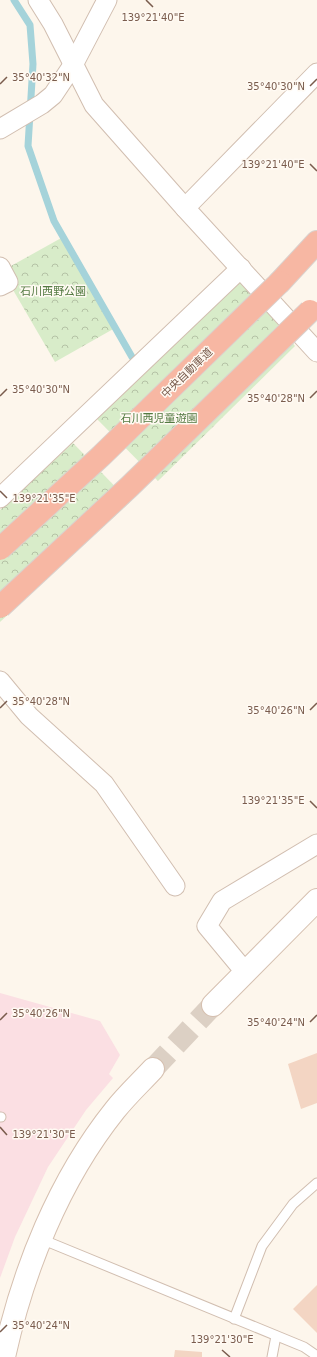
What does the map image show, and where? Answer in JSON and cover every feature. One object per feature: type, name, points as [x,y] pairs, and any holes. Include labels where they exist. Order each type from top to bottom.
[{"type":"highway","name":"中央自動車道","points":[[0,549],[100,456],[280,282],[317,242]]},
{"type":"highway","points":[[0,607],[130,486],[313,307]]},
{"type":"street","points":[[38,0],[94,105],[185,208],[317,352]]},
{"type":"street","points":[[7,125],[42,104],[53,95],[74,65],[107,0]]},
{"type":"street","points":[[185,208],[317,72]]},
{"type":"street","points":[[0,267],[8,282],[0,286]]},
{"type":"street","points":[[0,498],[241,268]]},
{"type":"street","points":[[0,681],[29,716],[104,784],[175,886]]},
{"type":"street","points":[[246,973],[207,926],[222,901],[317,844]]},
{"type":"street","points":[[214,1005],[317,900]]},
{"type":"street","points":[[4,1357],[10,1331],[41,1239],[62,1190],[88,1148],[116,1109],[153,1069]]},
{"type":"lane","points":[[234,1319],[262,1246],[293,1204],[317,1183]]},
{"type":"lane","points":[[41,1239],[304,1347],[317,1356]]},
{"type":"lane","points":[[272,1357],[276,1336]]},
{"type":"shaded area","points":[[0,993],[100,1021],[120,1055],[109,1074],[113,1078],[86,1110],[48,1167],[15,1237],[0,1278]]},
{"type":"green space","name":"石川西野公園","points":[[63,237],[115,328],[55,362],[2,271]]},
{"type":"green space","name":"石川西児童遊園","points":[[242,279],[295,346],[158,481],[96,418]]},
{"type":"green space","points":[[73,443],[130,502],[0,622],[0,510]]},
{"type":"building","points":[[317,1053],[317,1103],[301,1109],[288,1064]]},
{"type":"building","points":[[317,1285],[317,1333],[293,1309]]},
{"type":"building","points":[[175,1350],[202,1352],[202,1357],[174,1357]]},
{"type":"waterway","points":[[14,0],[30,25],[33,64],[28,146],[54,221],[132,357]]},
{"type":"tunnel","points":[[153,1069],[213,1005]]}]
